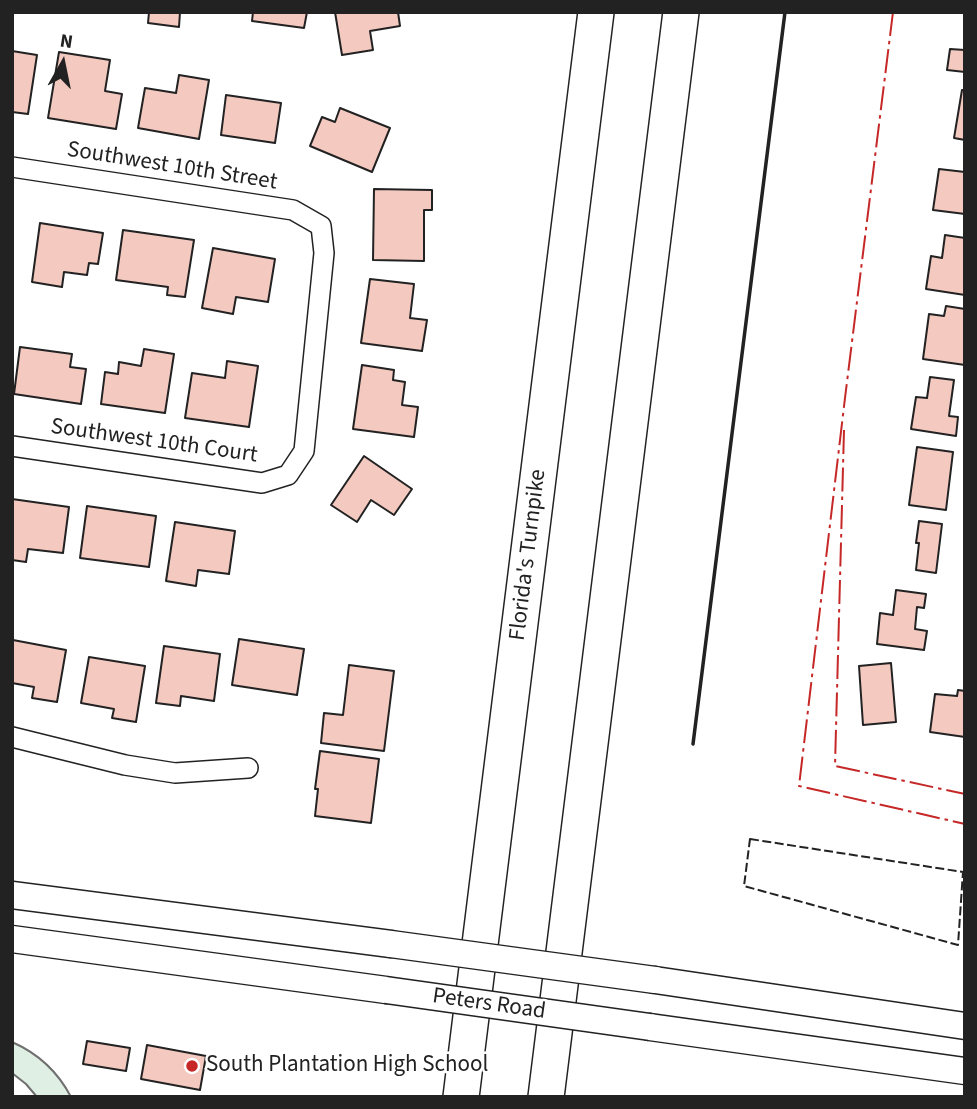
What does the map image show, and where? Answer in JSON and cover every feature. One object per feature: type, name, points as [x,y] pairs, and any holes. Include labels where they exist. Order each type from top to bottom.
[{"type":"highway","name":"Florida's Turnpike","points":[[461,1097],[596,12]]},
{"type":"highway","points":[[546,1097],[681,12]]},
{"type":"main road","name":"Peters Road","points":[[12,895],[655,980],[965,1026]]},
{"type":"main road","name":"Peters Road","points":[[12,939],[965,1071]]},
{"type":"street","name":"Southwest 10th Street","points":[[12,167],[293,209],[321,226],[324,253],[304,451],[288,475]]},
{"type":"street","name":"Southwest 10th Court","points":[[12,446],[262,483],[288,475]]},
{"type":"street","points":[[12,737],[125,765],[175,773],[248,768]]},
{"type":"green space","points":[[12,1042],[46,1064],[60,1079],[71,1097],[37,1097],[12,1073]]},
{"type":"building","points":[[149,12],[180,12],[179,27],[148,23]]},
{"type":"building","points":[[253,12],[307,12],[304,28],[252,21]]},
{"type":"building","points":[[335,12],[398,12],[400,26],[370,31],[373,50],[342,55]]},
{"type":"building","points":[[950,49],[965,50],[965,72],[947,70]]},
{"type":"building","points":[[12,51],[37,55],[28,114],[12,112]]},
{"type":"building","points":[[59,52],[110,60],[105,91],[122,94],[116,129],[48,118]]},
{"type":"building","points":[[179,75],[209,80],[199,139],[138,128],[145,88],[176,93]]},
{"type":"building","points":[[962,90],[965,90],[965,140],[954,138]]},
{"type":"building","points":[[226,95],[281,103],[275,143],[221,135]]},
{"type":"building","points":[[340,108],[390,128],[372,172],[310,146],[322,117],[335,122]]},
{"type":"building","points":[[939,169],[965,172],[965,214],[933,210]]},
{"type":"building","points":[[374,189],[432,190],[432,210],[424,210],[424,261],[373,260]]},
{"type":"building","points":[[40,223],[103,233],[98,264],[89,263],[87,275],[64,272],[62,287],[32,282]]},
{"type":"building","points":[[123,230],[194,240],[185,297],[167,295],[168,287],[116,280]]},
{"type":"building","points":[[945,235],[965,238],[965,295],[926,289],[931,256],[942,258]]},
{"type":"building","points":[[213,248],[275,259],[268,302],[236,297],[233,314],[202,308]]},
{"type":"building","points":[[370,279],[414,284],[410,318],[427,320],[422,351],[361,343]]},
{"type":"building","points":[[946,306],[965,309],[965,365],[923,359],[929,314],[944,316]]},
{"type":"building","points":[[20,347],[72,354],[70,367],[86,369],[81,404],[14,394]]},
{"type":"building","points":[[144,349],[174,354],[165,413],[101,404],[105,372],[118,374],[119,362],[141,366]]},
{"type":"building","points":[[227,361],[258,366],[249,427],[185,418],[192,373],[225,378]]},
{"type":"building","points":[[362,365],[394,370],[393,380],[405,382],[402,405],[418,407],[414,437],[353,429]]},
{"type":"building","points":[[930,377],[954,380],[949,416],[958,417],[956,436],[911,429],[916,397],[927,398]]},
{"type":"building","points":[[917,447],[953,452],[946,510],[909,505]]},
{"type":"building","points":[[364,456],[412,489],[394,515],[371,500],[357,522],[331,505]]},
{"type":"building","points":[[12,499],[69,507],[63,553],[28,549],[26,562],[12,560]]},
{"type":"building","points":[[87,506],[156,516],[149,567],[80,558]]},
{"type":"building","points":[[919,521],[942,524],[936,573],[916,570]]},
{"type":"building","points":[[175,522],[235,531],[229,574],[198,570],[196,586],[166,581]]},
{"type":"building","points":[[896,590],[926,594],[924,608],[917,607],[915,629],[927,631],[924,650],[877,644],[880,613],[893,615]]},
{"type":"building","points":[[239,639],[304,649],[297,695],[232,685]]},
{"type":"building","points":[[13,640],[66,650],[57,702],[32,698],[34,687],[12,683]]},
{"type":"building","points":[[164,646],[220,654],[214,701],[181,696],[180,706],[156,703]]},
{"type":"building","points":[[89,657],[145,666],[136,722],[112,718],[114,709],[81,703]]},
{"type":"building","points":[[891,663],[896,722],[863,725],[859,666]]},
{"type":"building","points":[[349,665],[394,671],[384,751],[321,743],[324,713],[343,715]]},
{"type":"building","points":[[958,690],[965,691],[965,737],[930,732],[935,694],[957,696]]},
{"type":"building","points":[[320,751],[379,759],[371,823],[315,816]]},
{"type":"building","points":[[87,1041],[130,1048],[126,1071],[83,1064]]},
{"type":"building","points":[[147,1045],[206,1056],[200,1090],[141,1079]]},
{"type":"fence","points":[[750,839],[963,872],[958,945],[744,886],[750,839]]},
{"type":"wall","points":[[693,744],[785,12]]},
{"type":"power","points":[[893,12],[799,786],[965,824]]},
{"type":"power","points":[[844,430],[835,766],[965,794]]},
{"type":"place","name":"South Plantation High School","points":[[192,1066]]}]
